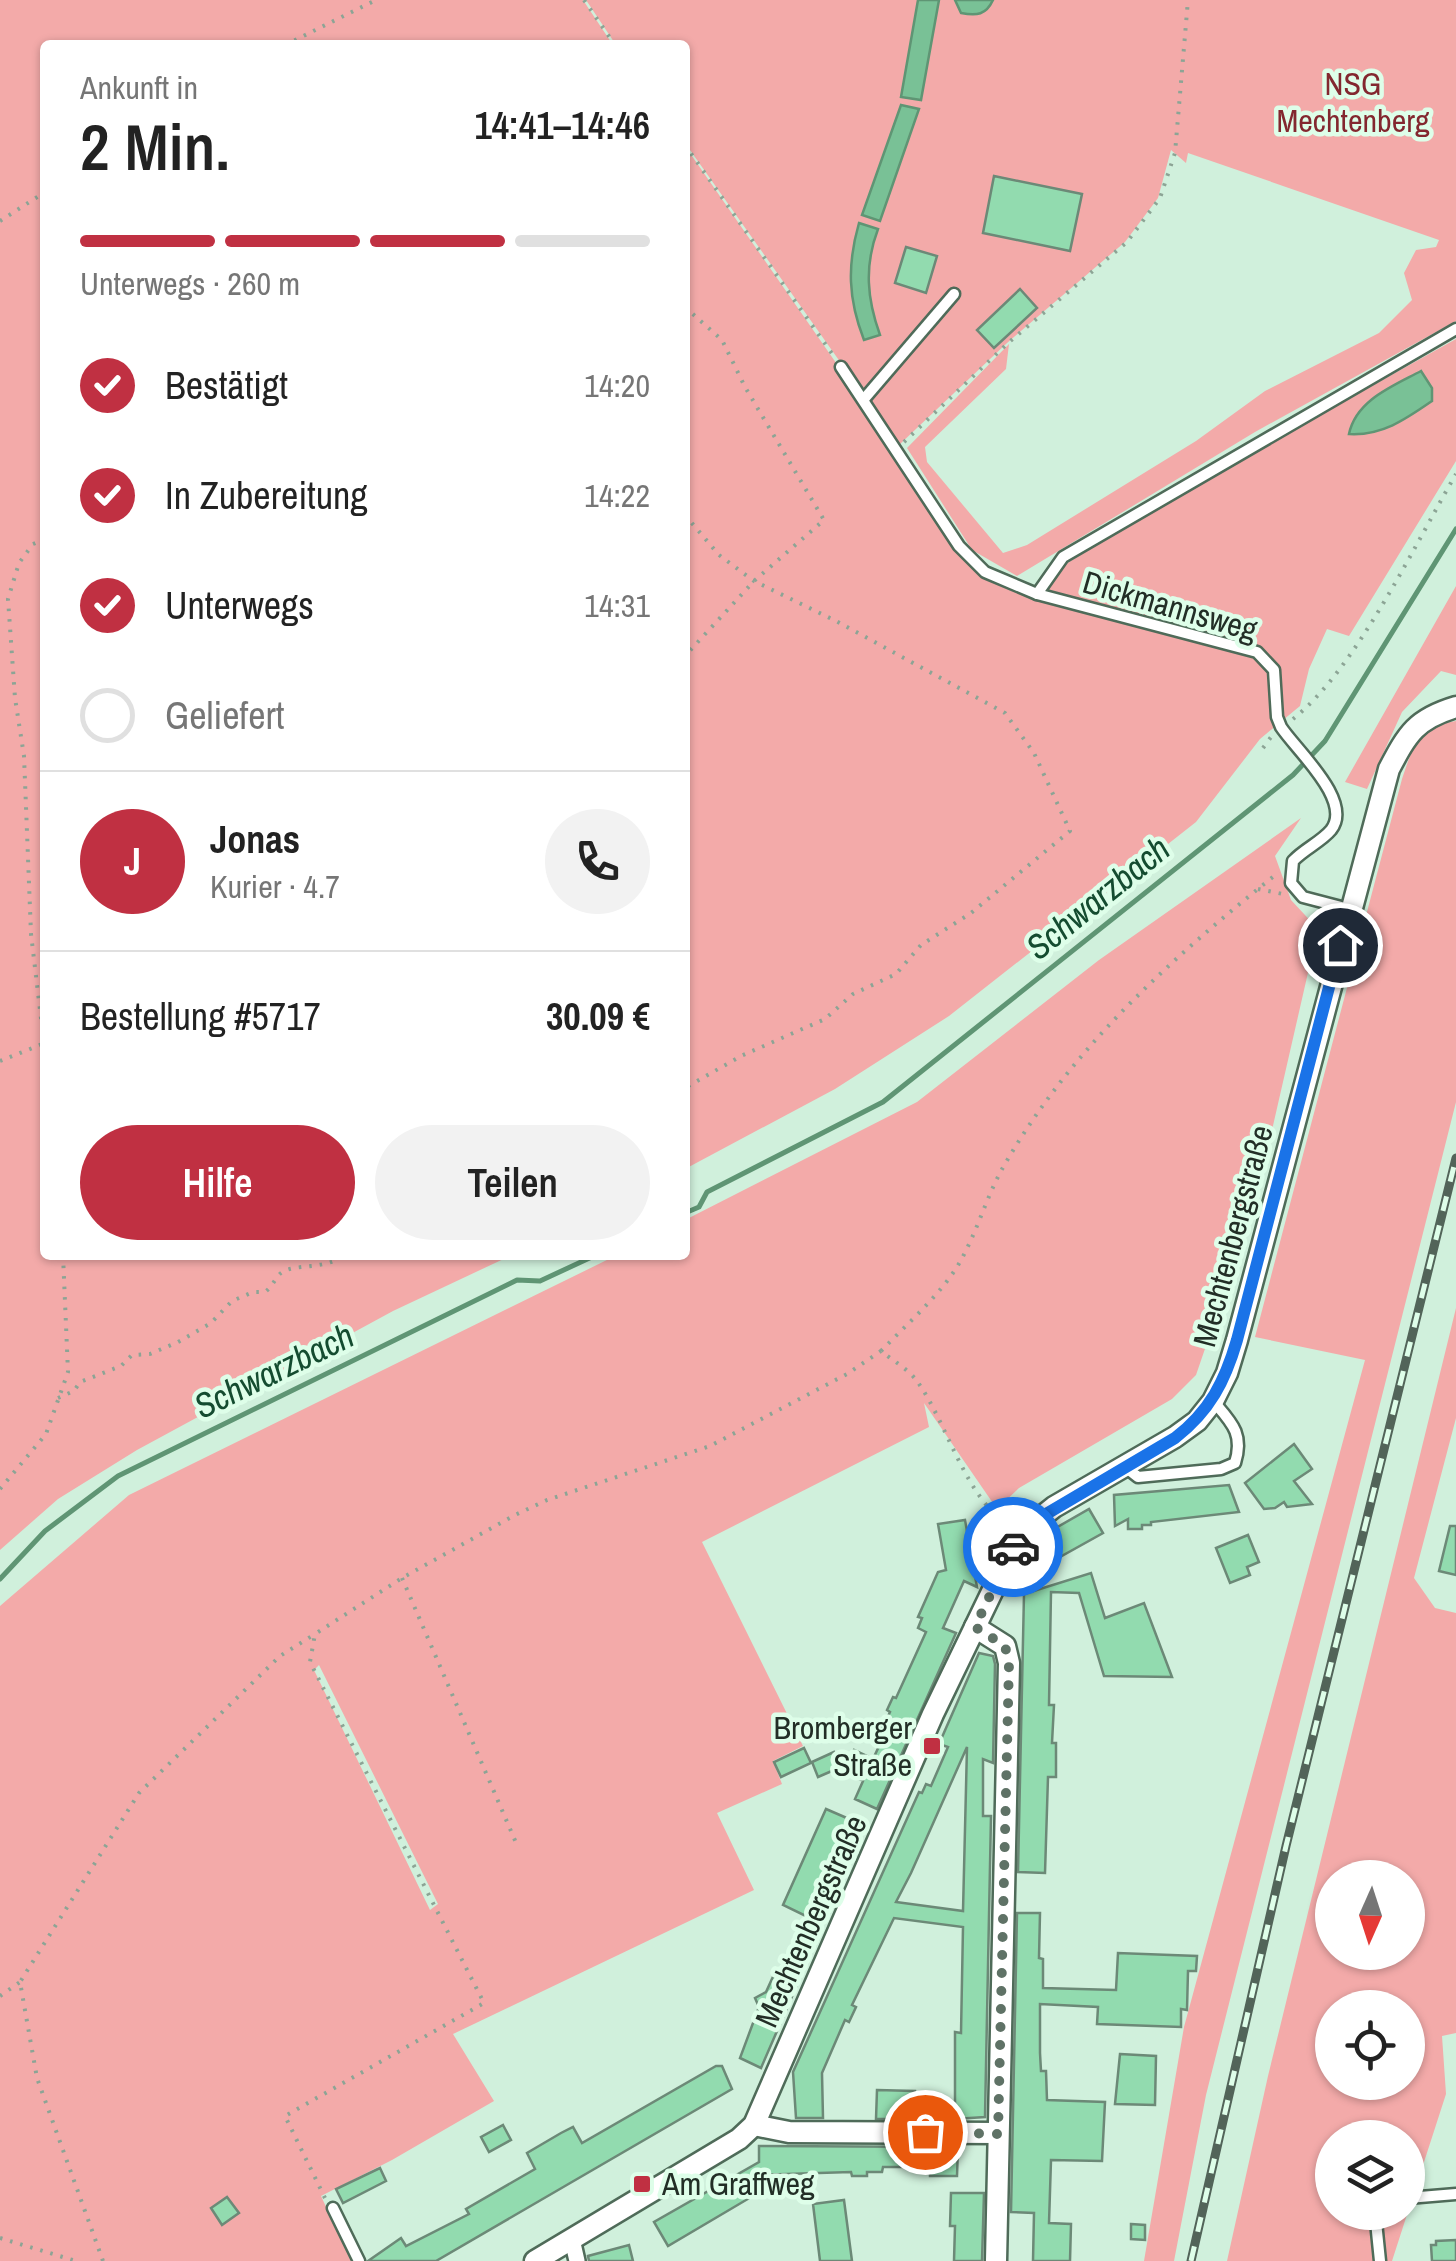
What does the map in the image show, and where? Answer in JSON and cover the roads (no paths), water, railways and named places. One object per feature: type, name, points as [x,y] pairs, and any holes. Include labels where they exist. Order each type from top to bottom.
[{"type":"street","name":"Mechtenbergstraße","points":[[535,2261],[739,2140],[754,2125],[934,1714],[1020,1534],[1054,1507],[1175,1438],[1197,1421],[1213,1401],[1237,1340],[1389,770],[1407,734],[1430,714],[1456,707]]},
{"type":"street","points":[[975,1627],[1005,1646],[1009,1663],[996,2261]]},
{"type":"street","points":[[754,2125],[789,2132],[998,2134]]},
{"type":"street","points":[[572,2239],[578,2261]]},
{"type":"lane","points":[[864,399],[954,294]]},
{"type":"lane","points":[[1037,594],[1063,557],[1456,329]]},
{"type":"lane","name":"Dickmannsweg","points":[[842,367],[971,560],[999,579],[1037,594],[1257,652],[1274,670],[1277,717],[1330,788],[1337,817],[1331,830],[1294,861],[1292,884],[1297,893],[1311,901],[1350,909]]},
{"type":"lane","points":[[1124,1466],[1138,1476],[1235,1463],[1240,1447],[1234,1426],[1213,1401]]},
{"type":"lane","points":[[1425,2197],[1456,2194]]},
{"type":"lane","points":[[332,2208],[359,2261]]},
{"type":"lane","points":[[1377,2230],[1380,2261]]},
{"type":"waterway","name":"Schwarzbach","points":[[690,1211],[699,1207],[707,1192],[883,1102],[1293,775],[1325,741],[1456,529]]},
{"type":"waterway","name":"Schwarzbach","points":[[0,1579],[45,1531],[118,1476],[517,1280],[540,1281],[585,1260]]},
{"type":"railway","points":[[1191,2261],[1286,1846],[1456,1158]]},
{"type":"place","name":"Bromberger Straße","points":[[932,1746]]},
{"type":"place","name":"Am Graffweg","points":[[642,2184]]},
{"type":"park label","name":"NSG Mechtenberg","points":[[1353,102]]}]
